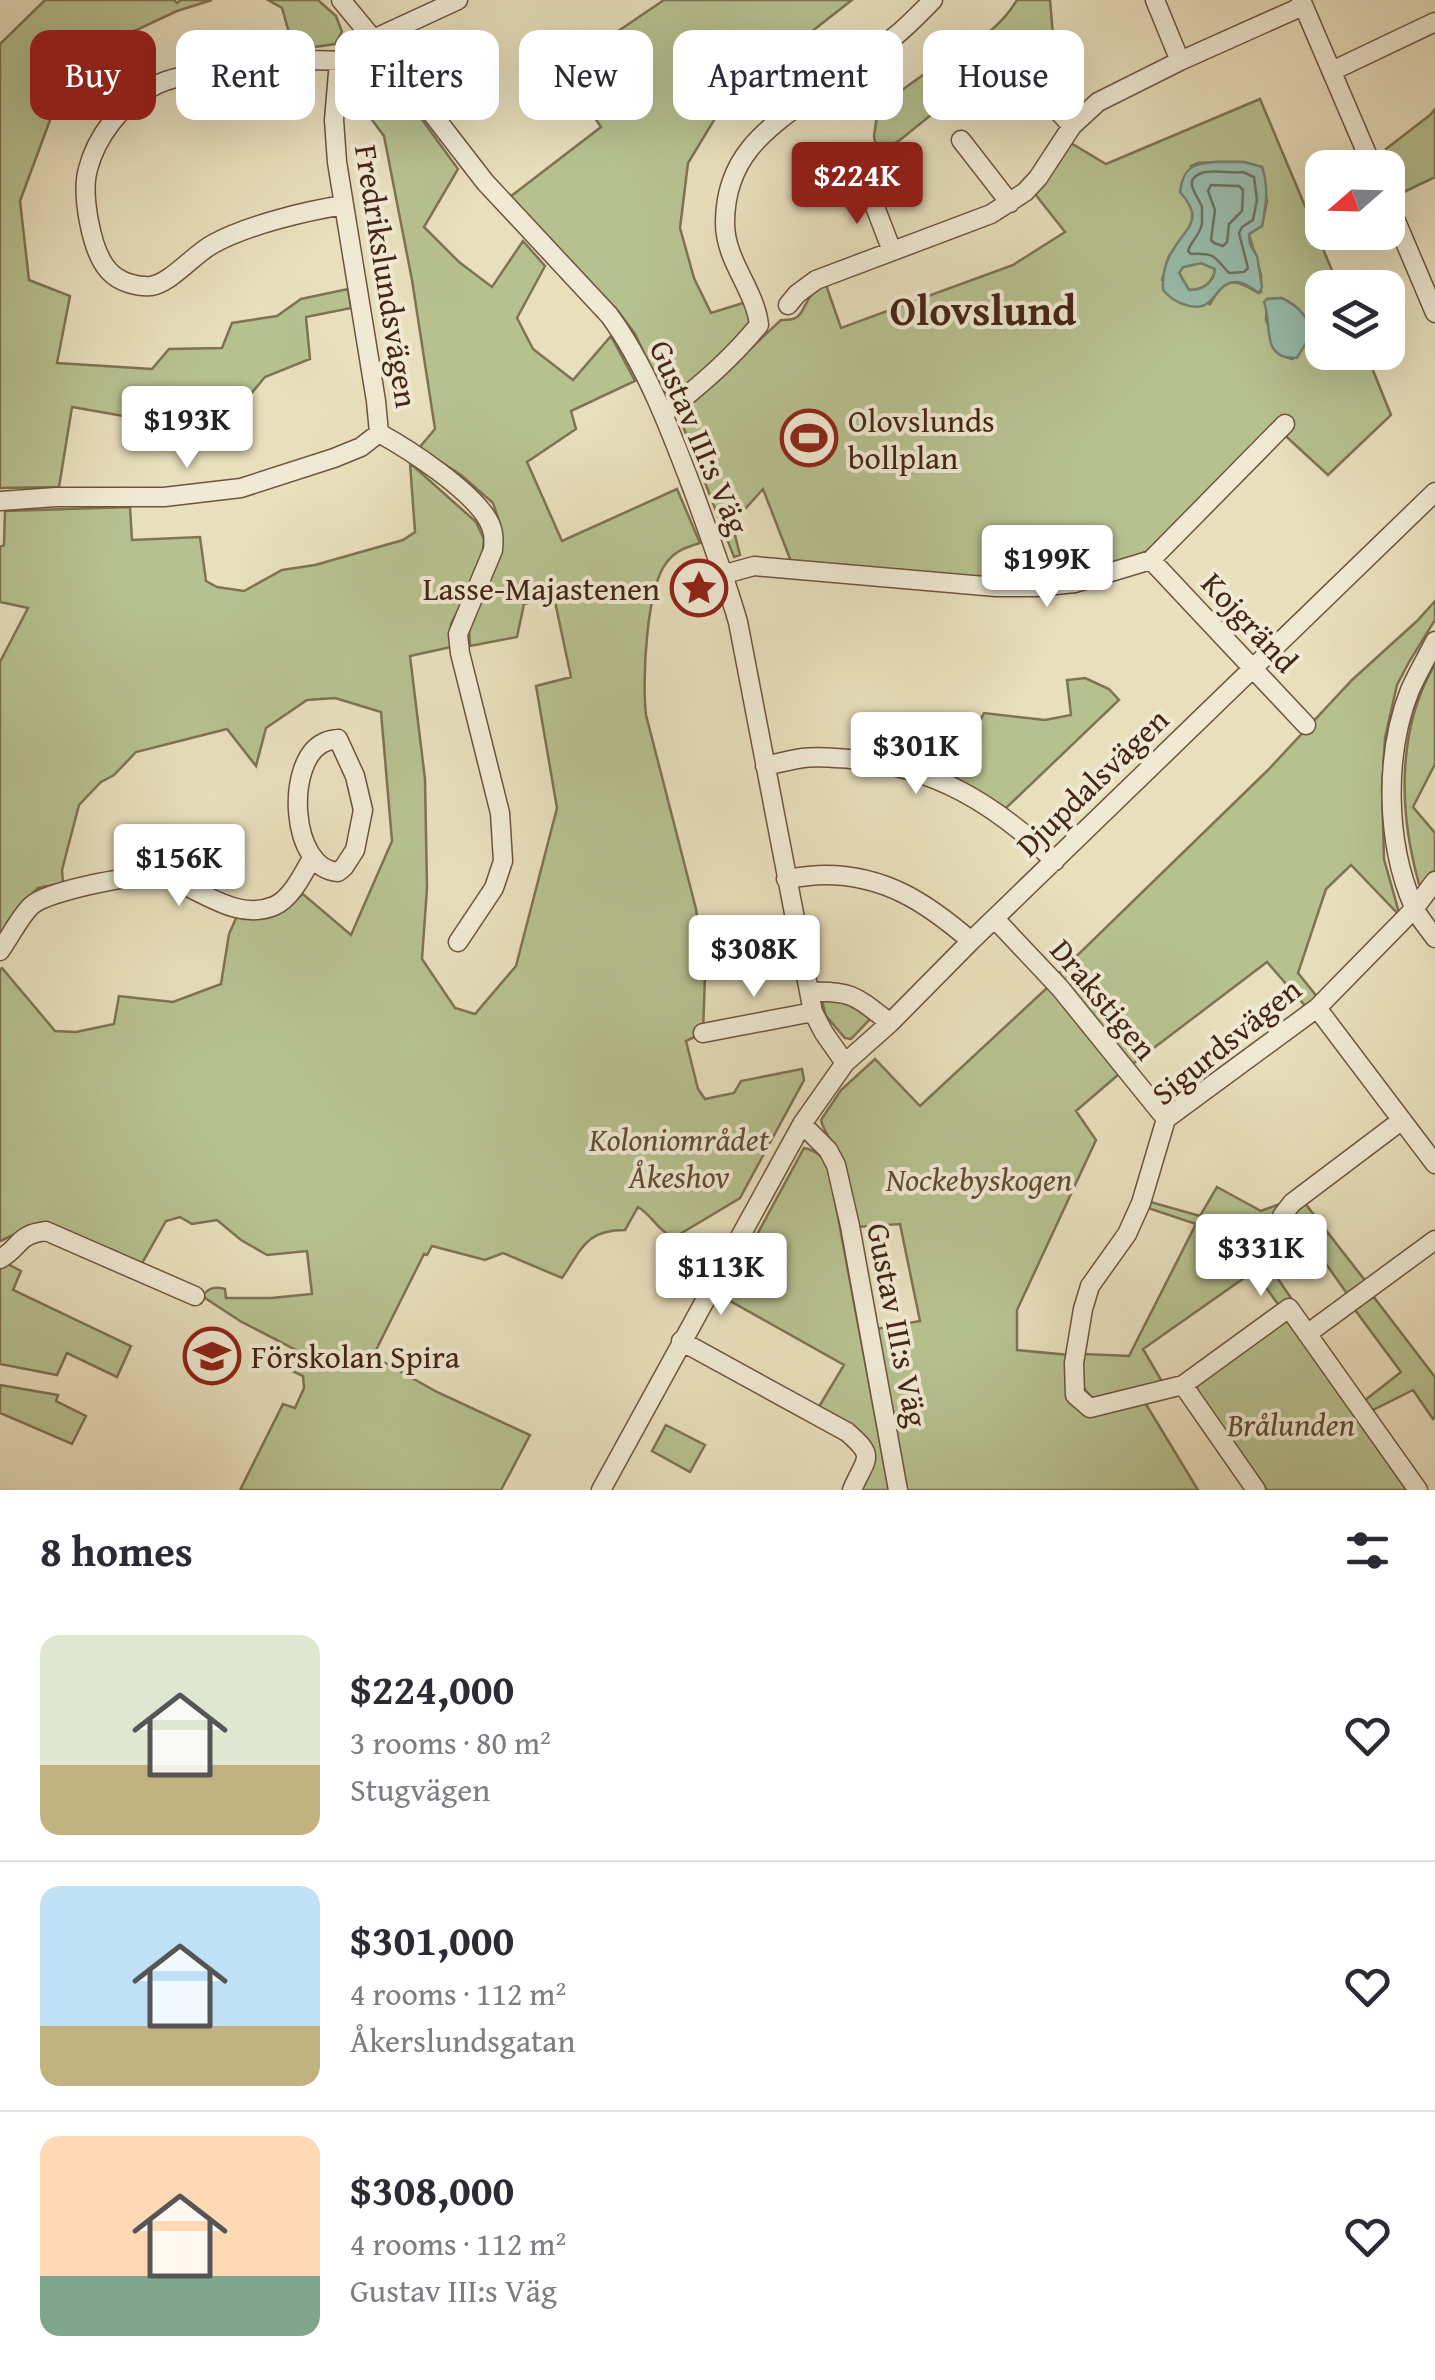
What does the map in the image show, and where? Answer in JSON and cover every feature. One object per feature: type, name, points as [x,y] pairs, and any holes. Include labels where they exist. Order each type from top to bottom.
[{"type":"street","name":"Gustav III:s Väg","points":[[340,0],[365,30]]},
{"type":"street","points":[[394,30],[458,0]]},
{"type":"street","points":[[664,414],[760,325],[758,312],[732,256],[725,226],[728,190],[742,160],[767,128],[896,36],[934,0]]},
{"type":"street","points":[[1155,0],[1180,60]]},
{"type":"street","points":[[788,305],[816,280],[991,214],[1010,203],[1038,178],[1072,126],[1098,102],[1302,3],[1365,150]]},
{"type":"street","points":[[1332,71],[1435,22]]},
{"type":"street","points":[[335,60],[294,61],[180,76],[151,87],[129,103],[102,137],[87,171],[86,186],[91,229],[101,258],[108,270],[136,285],[154,286],[212,244],[234,235],[344,205]]},
{"type":"street","name":"Fredrikslundsvägen","points":[[335,108],[344,205],[379,433],[402,445],[464,492],[491,524],[494,538],[493,550],[458,634],[500,813],[502,861],[494,888],[458,942]]},
{"type":"street","name":"Gustav III:s Väg","points":[[438,120],[485,182],[609,315],[626,338],[664,414],[738,622],[813,1012],[845,1063]]},
{"type":"street","points":[[1066,120],[1072,126]]},
{"type":"street","points":[[961,140],[1010,203]]},
{"type":"street","points":[[866,186],[892,251]]},
{"type":"street","points":[[1405,233],[1427,273],[1435,313]]},
{"type":"street","points":[[724,574],[754,566],[982,586],[1074,584],[1151,560],[1285,424]]},
{"type":"street","points":[[0,502],[56,497],[164,498],[241,488],[334,458],[361,447],[379,433]]},
{"type":"street","name":"Djupdalsvägen","points":[[600,1490],[802,1124],[845,1063],[890,1024],[1435,492]]},
{"type":"street","name":"Kojgränd","points":[[1151,560],[1306,725]]},
{"type":"street","points":[[1435,642],[1410,692],[1396,739],[1392,796],[1396,854],[1414,909],[1435,938]]},
{"type":"street","points":[[338,739],[355,776],[364,810],[355,850],[338,872],[327,871],[312,858],[299,822],[299,783],[316,748],[325,741],[338,739]]},
{"type":"street","points":[[765,766],[806,758],[837,758],[886,762],[917,772],[998,812],[1055,860]]},
{"type":"street","points":[[0,951],[32,905],[50,895],[140,875],[160,876],[222,904],[262,908],[276,906],[289,894],[312,858]]},
{"type":"street","points":[[786,879],[824,875],[877,882],[915,898],[971,942]]},
{"type":"street","name":"Sigurdsvägen","points":[[1183,1385],[1090,1408],[1074,1396],[1079,1328],[1090,1286],[1128,1234],[1166,1119],[1317,1008],[1414,909],[1435,881]]},
{"type":"street","name":"Drakstigen","points":[[995,919],[1060,988],[1166,1119]]},
{"type":"street","points":[[809,992],[844,992],[862,1000],[890,1024]]},
{"type":"street","points":[[1317,1008],[1435,1164]]},
{"type":"street","points":[[702,1033],[813,1012]]},
{"type":"street","points":[[1282,1216],[1292,1203],[1402,1120]]},
{"type":"street","name":"Gustav III:s Väg","points":[[802,1124],[828,1150],[836,1165],[898,1490]]},
{"type":"street","points":[[0,1259],[28,1234],[46,1231],[194,1296]]},
{"type":"street","points":[[1307,1334],[1435,1240]]},
{"type":"street","points":[[1256,1490],[1183,1385],[1288,1308],[1418,1490]]},
{"type":"street","points":[[682,1341],[847,1432],[865,1448],[866,1457],[852,1490]]},
{"type":"green space","points":[[45,0],[212,0],[136,30],[30,30],[30,120],[50,120],[20,201],[29,280],[70,296],[57,363],[152,369],[169,349],[222,348],[232,323],[277,316],[301,299],[348,289],[351,308],[306,317],[310,359],[265,377],[240,407],[197,400],[192,428],[72,407],[59,487],[0,488],[0,44]]},
{"type":"green space","points":[[268,0],[318,0],[336,16],[341,30],[335,30],[335,44],[315,47],[315,30],[288,30],[282,8]]},
{"type":"green space","points":[[664,0],[852,0],[814,30],[673,30],[673,120],[714,120],[688,163],[680,228],[694,278],[711,313],[746,302],[759,325],[670,395],[661,390],[635,334],[618,311],[510,197],[601,127],[596,120],[653,120],[653,30],[620,30]]},
{"type":"green space","points":[[1017,0],[1050,0],[1053,30],[991,30]]},
{"type":"green space","points":[[922,76],[925,120],[877,154],[876,120],[903,120],[903,90]]},
{"type":"green space","points":[[1260,99],[1305,206],[1305,250],[1323,250],[1332,270],[1305,270],[1305,318],[1281,298],[1267,299],[1266,320],[1280,355],[1292,359],[1305,343],[1305,370],[1373,370],[1391,415],[1328,475],[1277,428],[1146,552],[1073,577],[997,580],[792,564],[763,489],[745,509],[730,515],[740,555],[734,557],[681,421],[682,412],[781,320],[798,316],[813,292],[825,282],[841,328],[1013,265],[1065,232],[1035,194],[1069,142],[1106,164]],"holes":[[[1244,162],[1262,167],[1267,201],[1262,226],[1249,234],[1261,275],[1261,292],[1231,282],[1210,304],[1162,280],[1169,256],[1192,226],[1192,210],[1187,200],[1191,166]]]},
{"type":"green space","points":[[1435,109],[1435,177],[1405,192],[1405,150],[1386,149]]},
{"type":"green space","name":"Koloniområdet Åkeshov","points":[[372,120],[422,120],[458,169],[424,227],[459,262],[492,287],[523,241],[545,266],[517,318],[533,349],[573,380],[611,336],[635,381],[571,411],[576,429],[527,462],[562,541],[677,489],[700,543],[674,555],[660,574],[647,636],[645,700],[696,909],[705,976],[703,1033],[686,1041],[698,1089],[705,1099],[734,1093],[741,1081],[802,1069],[804,1080],[740,1198],[675,1237],[638,1207],[625,1230],[601,1233],[586,1243],[562,1278],[503,1253],[485,1260],[432,1246],[424,1254],[373,1356],[437,1392],[530,1435],[501,1490],[240,1490],[283,1404],[295,1408],[304,1388],[303,1376],[286,1368],[296,1350],[202,1296],[209,1289],[218,1288],[225,1289],[226,1298],[312,1294],[307,1251],[267,1255],[217,1220],[192,1224],[180,1217],[166,1221],[141,1265],[115,1251],[37,1224],[0,1241],[0,970],[55,1031],[76,1032],[114,1024],[119,996],[173,1002],[221,984],[229,934],[237,916],[282,910],[303,894],[351,935],[392,841],[381,712],[335,698],[307,700],[266,728],[256,766],[227,729],[136,752],[79,805],[62,870],[63,883],[38,888],[0,937],[0,662],[28,608],[0,602],[0,547],[4,545],[5,511],[130,507],[132,540],[200,537],[206,581],[217,587],[244,591],[282,570],[315,565],[403,540],[415,532],[410,463],[476,522],[484,539],[483,550],[473,582],[451,624],[451,647],[410,656],[425,779],[427,888],[422,959],[455,1008],[475,1014],[516,966],[557,808],[536,686],[571,677],[554,597],[524,604],[517,637],[470,646],[469,630],[499,557],[500,524],[493,503],[461,475],[419,448],[435,429],[384,136]]},
{"type":"green space","points":[[1201,263],[1215,269],[1212,278],[1203,287],[1189,290],[1179,273],[1183,267]]},
{"type":"green space","points":[[1435,601],[1435,620],[1397,685],[1385,738],[1384,859],[1400,916],[1351,865],[1326,889],[1298,973],[1319,999],[1306,1007],[1267,962],[1130,1066],[1057,975]]},
{"type":"green space","points":[[1435,664],[1435,764],[1413,807],[1435,833],[1435,871],[1425,887],[1419,884],[1412,857],[1405,772],[1413,716]]},
{"type":"green space","points":[[1085,678],[1109,689],[1119,700],[1005,809],[952,775],[984,713],[1045,720],[1071,715],[1067,680]]},
{"type":"green space","name":"Nockebyskogen","points":[[1049,986],[1119,1074],[1076,1111],[1096,1140],[1017,1310],[1017,1350],[1069,1355],[1069,1396],[1086,1415],[1144,1401],[1198,1490],[904,1490],[876,1329],[920,1321],[900,1224],[857,1227],[843,1163],[821,1120],[841,1090],[875,1059],[920,1106]]},
{"type":"green space","points":[[830,995],[843,997],[873,1016],[851,1039],[845,1038],[826,1016],[822,1001]]},
{"type":"green space","points":[[804,1148],[819,1155],[829,1169],[889,1490],[858,1490],[873,1454],[817,1410],[844,1365],[723,1297]]},
{"type":"green space","points":[[1217,1187],[1261,1211],[1285,1202],[1304,1202],[1367,1283],[1348,1295],[1312,1244],[1274,1273],[1293,1301],[1280,1307],[1254,1271],[1143,1349],[1164,1385],[1095,1399],[1083,1385],[1084,1354],[1129,1356],[1196,1224],[1145,1207],[1147,1201],[1200,1216]]},
{"type":"green space","points":[[6,1263],[21,1271],[13,1290],[131,1346],[117,1377],[67,1353],[57,1375],[0,1364],[0,1266]]},
{"type":"green space","points":[[1373,1296],[1435,1377],[1433,1419],[1413,1390],[1371,1411],[1364,1401],[1401,1372],[1355,1310]]},
{"type":"green space","name":"Brålunden","points":[[1290,1322],[1407,1490],[1267,1490],[1197,1391],[1198,1384]]},
{"type":"green space","points":[[0,1385],[58,1395],[56,1401],[86,1416],[72,1444],[0,1413]]},
{"type":"green space","points":[[666,1425],[705,1445],[690,1472],[652,1451]]},
{"type":"water","points":[[1244,162],[1262,167],[1266,204],[1262,226],[1249,234],[1262,287],[1259,293],[1243,283],[1229,283],[1208,303],[1194,307],[1170,297],[1163,290],[1163,279],[1168,259],[1191,222],[1191,210],[1180,192],[1184,177],[1190,168]],"holes":[[[1201,263],[1215,269],[1210,282],[1194,290],[1189,290],[1179,273],[1183,267]]]},
{"type":"water","points":[[1281,298],[1305,318],[1305,345],[1297,358],[1285,357],[1272,347],[1264,302]]},
{"type":"place","name":"Olovslunds bollplan","points":[[809,438]]},
{"type":"place","name":"Lasse-Majastenen","points":[[699,588]]},
{"type":"place","name":"Förskolan Spira","points":[[212,1356]]},
{"type":"district","name":"Olovslund","points":[[983,309]]}]
